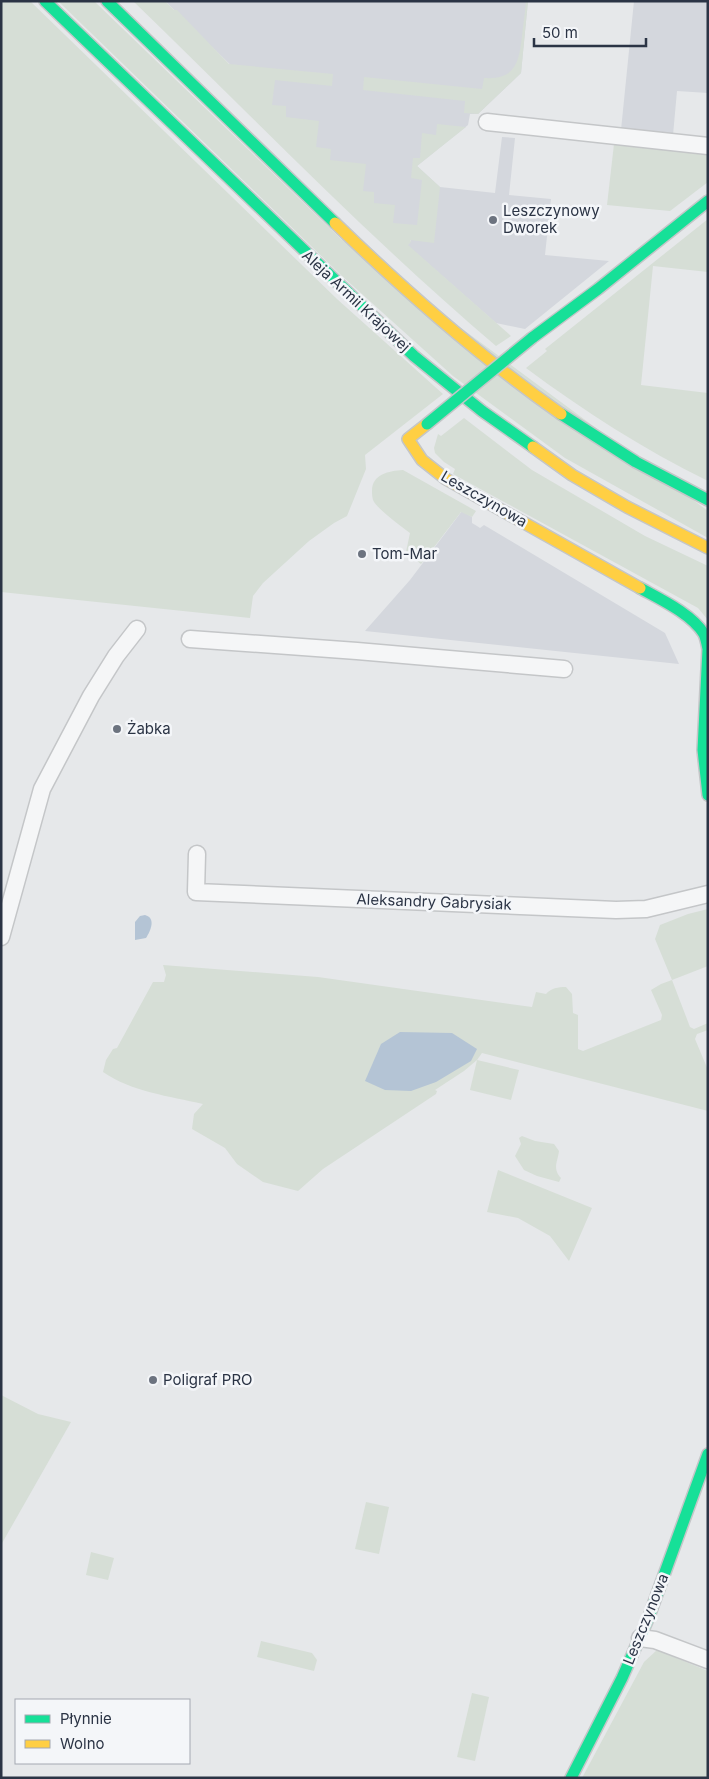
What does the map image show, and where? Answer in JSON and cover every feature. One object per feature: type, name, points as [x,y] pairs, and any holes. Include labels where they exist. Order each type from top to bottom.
[{"type":"main road","name":"Aleja Armii Krajowej","points":[[45,1],[414,356],[482,411],[572,474],[628,508],[708,548]]},
{"type":"main road","points":[[107,1],[400,284],[484,357],[533,395],[606,444],[644,467],[708,500]]},
{"type":"main road","name":"Leszczynowa","points":[[708,200],[532,338],[408,439],[422,460],[446,479],[645,591],[688,617],[698,626],[705,636],[708,649],[703,750],[708,795]]},
{"type":"main road","name":"Leszczynowa","points":[[571,1778],[622,1678],[640,1638],[708,1454]]},
{"type":"street","points":[[487,122],[708,146]]},
{"type":"street","points":[[1,937],[42,789],[91,696],[116,656],[137,629]]},
{"type":"street","points":[[190,639],[367,651],[564,669]]},
{"type":"street","name":"Aleksandry Gabrysiak","points":[[197,854],[196,892],[616,910],[646,909],[708,894]]},
{"type":"street","points":[[640,1638],[655,1640],[708,1660]]},
{"type":"shaded area","points":[[1,1],[30,1],[337,299],[443,394],[365,455],[366,469],[347,516],[309,541],[263,583],[253,596],[250,618],[1,592]]},
{"type":"shaded area","points":[[58,1],[94,1],[341,239],[708,511],[708,538],[565,458],[453,376],[342,276]]},
{"type":"shaded area","points":[[133,1],[165,1],[174,10],[177,10],[229,64],[333,74],[332,86],[275,80],[272,105],[286,106],[286,117],[319,121],[316,147],[331,149],[330,160],[366,164],[363,191],[374,192],[374,203],[395,205],[393,223],[417,225],[422,180],[411,178],[413,158],[420,158],[422,133],[436,135],[437,124],[466,127],[417,166],[440,187],[434,243],[410,240],[411,242],[408,245],[511,336],[496,346],[449,305],[357,220]]},
{"type":"shaded area","points":[[165,1],[528,1],[521,73],[478,114],[470,114],[468,125],[417,166],[440,187],[495,193],[502,137],[515,138],[509,195],[551,199],[545,255],[609,261],[525,329],[496,323],[407,245],[411,241]]},
{"type":"shaded area","points":[[526,1],[528,1],[521,73],[478,114],[464,113],[465,101],[363,90],[364,77],[482,89],[484,78],[503,76],[514,68],[517,62],[521,46]]},
{"type":"shaded area","points":[[634,1],[708,1],[708,93],[677,91],[673,135],[621,130]]},
{"type":"shaded area","points":[[614,144],[708,154],[708,182],[670,211],[607,205]]},
{"type":"shaded area","points":[[708,219],[708,272],[653,266],[641,385],[708,393],[708,481],[614,429],[526,368],[547,351],[545,349]]},
{"type":"shaded area","points":[[464,418],[532,470],[645,536],[708,566],[708,620],[698,608],[453,474],[455,469],[435,453],[434,448],[438,434],[441,436]]},
{"type":"shaded area","points":[[403,470],[476,511],[472,517],[461,512],[421,564],[406,552],[410,533],[381,510],[372,498],[373,485],[378,477],[392,471]]},
{"type":"shaded area","points":[[462,511],[472,517],[472,523],[480,528],[484,525],[665,633],[679,664],[365,631],[410,580]]},
{"type":"shaded area","points":[[708,909],[708,966],[672,980],[655,939],[660,925],[688,914]]},
{"type":"shaded area","points":[[163,965],[318,977],[532,1007],[536,992],[546,994],[555,988],[566,987],[572,994],[573,1013],[578,1015],[578,1049],[583,1051],[661,1020],[662,1015],[651,990],[672,980],[690,1027],[694,1029],[708,1023],[708,1030],[697,1034],[695,1039],[708,1070],[708,1111],[482,1053],[477,1060],[435,1090],[437,1091],[436,1094],[323,1169],[298,1191],[263,1182],[237,1164],[225,1148],[192,1129],[194,1114],[203,1104],[138,1089],[103,1072],[106,1060],[113,1049],[117,1048],[153,982],[164,982],[166,975]]},
{"type":"shaded area","points":[[477,1060],[519,1070],[511,1100],[470,1090]]},
{"type":"shaded area","points":[[522,1136],[535,1141],[554,1144],[559,1151],[556,1168],[561,1178],[559,1182],[524,1170],[515,1156],[521,1144],[519,1138]]},
{"type":"shaded area","points":[[498,1170],[592,1208],[569,1261],[550,1236],[518,1218],[487,1212]]},
{"type":"shaded area","points":[[1,1395],[38,1414],[71,1422],[1,1545]]},
{"type":"shaded area","points":[[366,1502],[389,1507],[379,1554],[355,1549]]},
{"type":"shaded area","points":[[91,1552],[114,1558],[108,1580],[86,1575]]},
{"type":"shaded area","points":[[261,1641],[312,1653],[317,1660],[314,1671],[257,1657]]},
{"type":"shaded area","points":[[657,1650],[708,1671],[708,1778],[582,1778],[644,1662]]},
{"type":"shaded area","points":[[472,1693],[489,1697],[475,1761],[457,1757]]},
{"type":"water","points":[[145,915],[151,921],[150,931],[146,938],[135,940],[135,922],[140,916]]},
{"type":"water","points":[[400,1032],[452,1033],[477,1049],[471,1061],[436,1082],[411,1091],[385,1090],[365,1081],[381,1044]]},
{"type":"traffic: fast","points":[[45,1],[414,356],[482,411],[533,447]]},
{"type":"traffic: fast","points":[[107,1],[335,223]]},
{"type":"traffic: fast","points":[[532,338],[598,289],[708,201]]},
{"type":"traffic: fast","points":[[427,424],[532,338]]},
{"type":"traffic: fast","points":[[561,414],[636,462],[708,500]]},
{"type":"traffic: fast","points":[[640,588],[666,602],[692,620],[705,637],[708,649],[703,750],[708,795]]},
{"type":"traffic: fast","points":[[571,1778],[622,1678],[648,1619],[708,1454]]},
{"type":"traffic: slow","points":[[335,223],[444,323],[561,414]]},
{"type":"traffic: slow","points":[[427,424],[408,439],[422,460],[446,479],[640,588]]},
{"type":"traffic: slow","points":[[533,447],[572,475],[627,507],[708,548]]},
{"type":"place","name":"Leszczynowy Dworek","points":[[493,220]]},
{"type":"place","name":"Tom-Mar","points":[[362,554]]},
{"type":"place","name":"Żabka","points":[[117,729]]},
{"type":"place","name":"Poligraf PRO","points":[[153,1380]]}]
